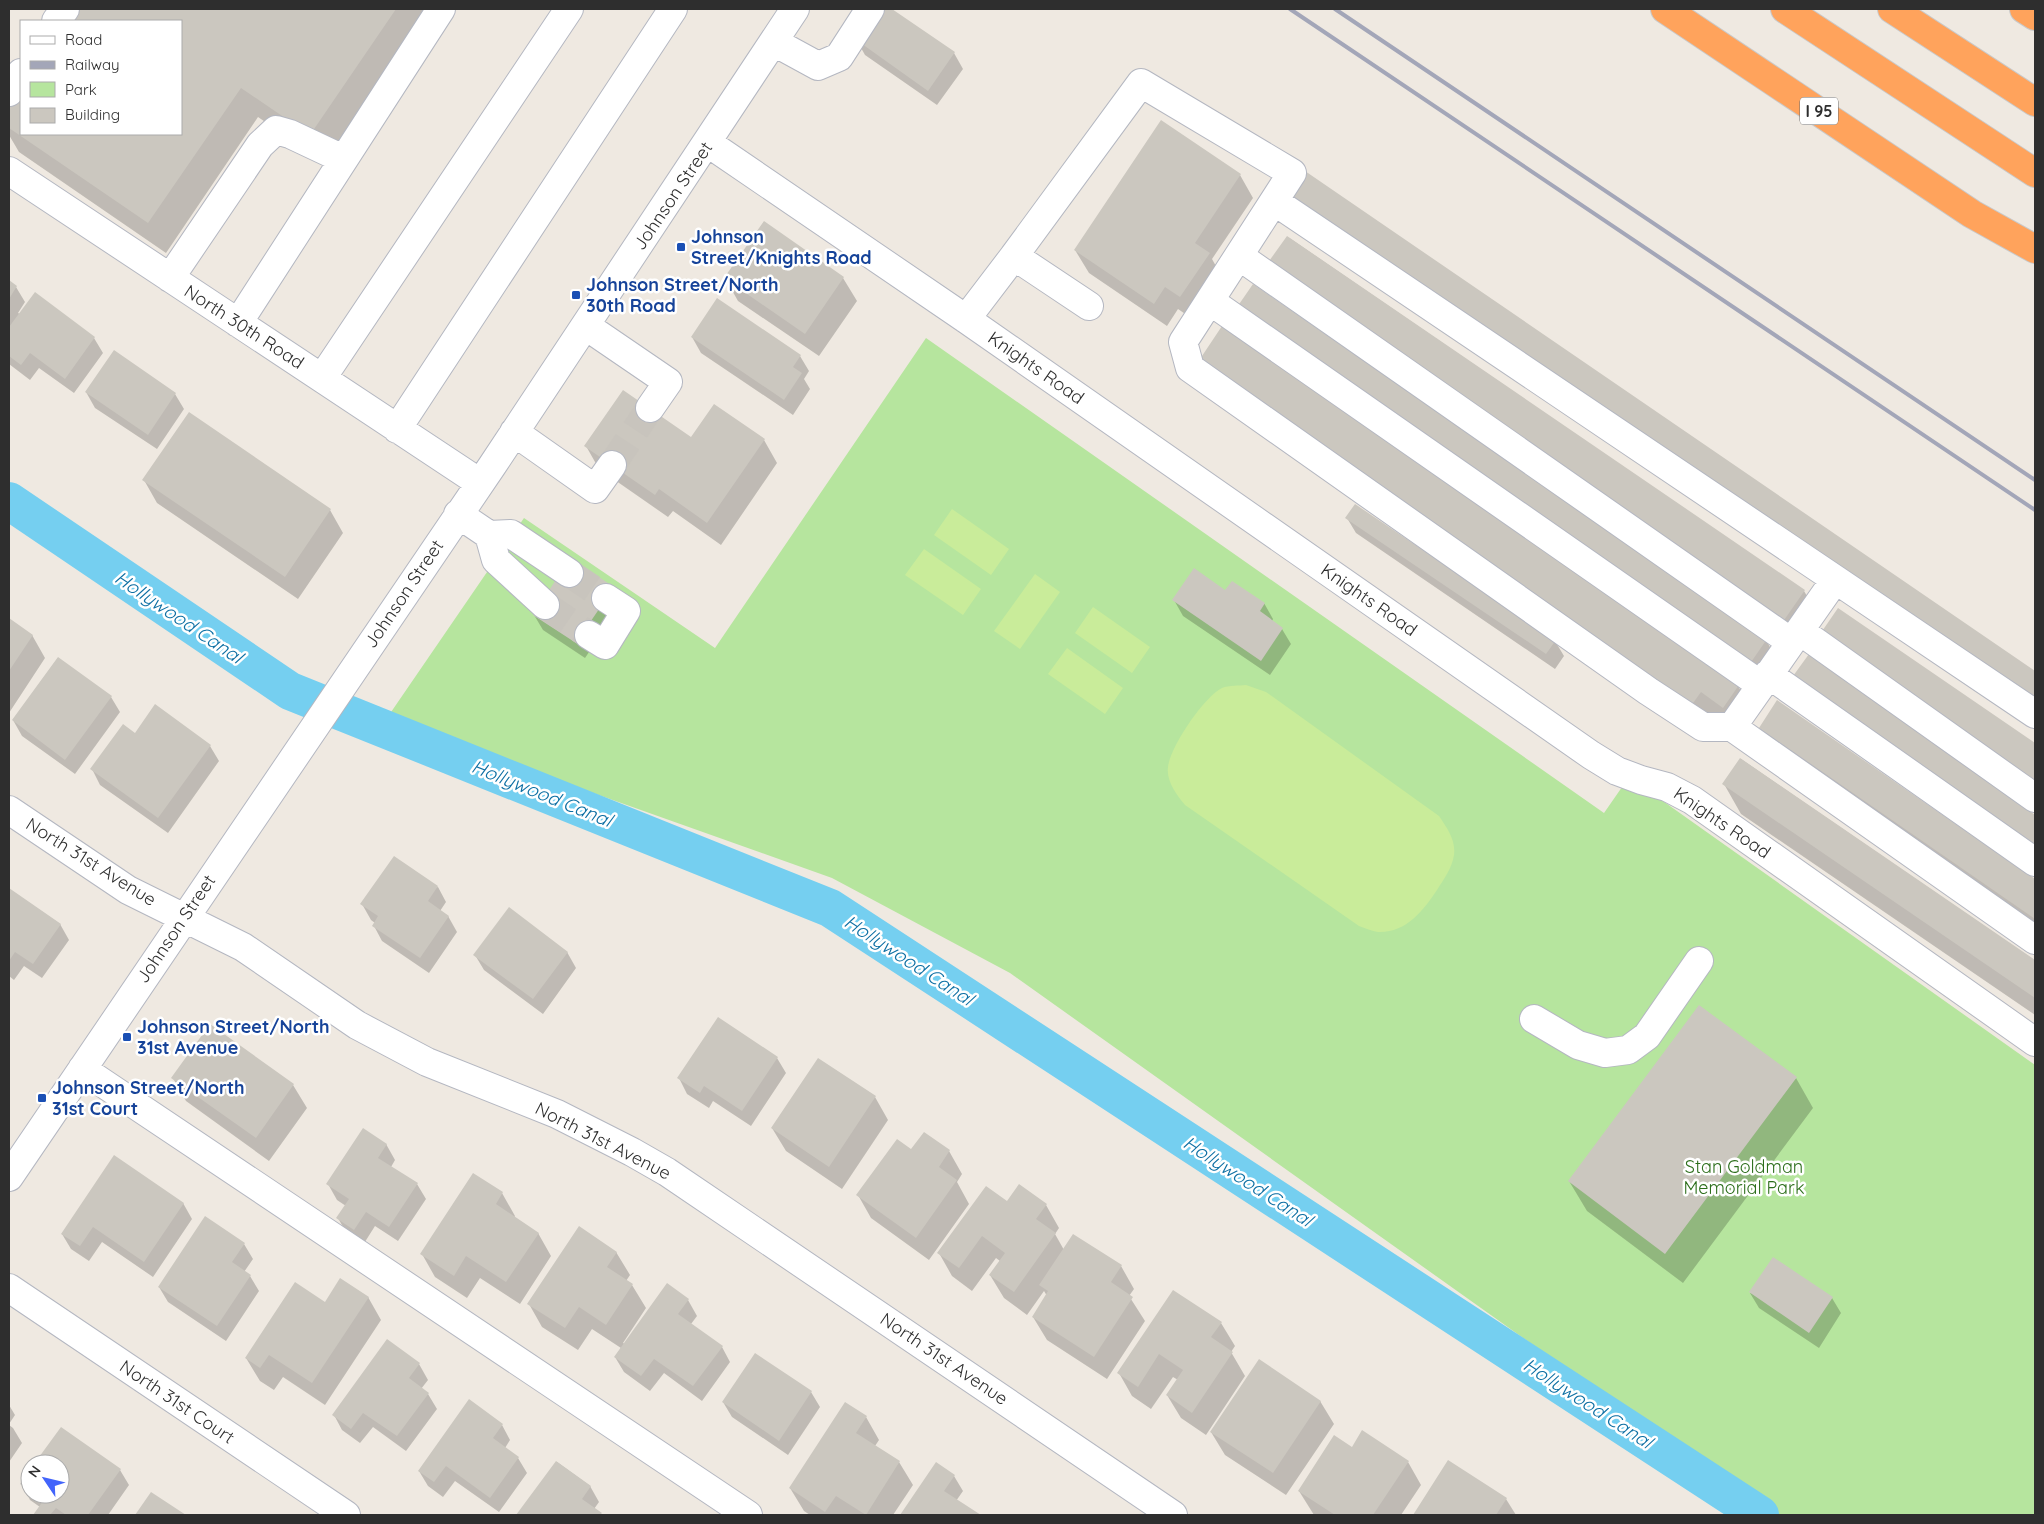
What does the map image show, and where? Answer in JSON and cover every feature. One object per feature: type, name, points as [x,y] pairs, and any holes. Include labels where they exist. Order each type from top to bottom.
[{"type":"highway","name":"I 95","points":[[1665,9],[1972,214],[2035,249]]},
{"type":"highway","points":[[1785,9],[2035,173]]},
{"type":"highway","points":[[1892,9],[2035,102]]},
{"type":"highway","points":[[2024,9],[2035,16]]},
{"type":"highway","points":[[1972,214],[2035,270]]},
{"type":"street","points":[[57,20],[64,9]]},
{"type":"street","points":[[238,323],[441,9]]},
{"type":"street","points":[[322,378],[569,9]]},
{"type":"street","points":[[397,429],[673,9]]},
{"type":"street","points":[[774,42],[818,66],[839,57],[870,9]]},
{"type":"street","name":"Johnson Street","points":[[9,1176],[17,1148],[82,1069],[586,326],[708,143],[793,10]]},
{"type":"street","points":[[9,92],[20,75]]},
{"type":"street","points":[[966,319],[1141,83],[1292,173],[1183,342],[1190,368],[1640,685],[1703,727],[1732,727],[2035,940]]},
{"type":"street","points":[[170,278],[260,144],[276,130],[290,134],[343,159]]},
{"type":"street","name":"Knights Road","points":[[708,143],[966,319],[1591,755],[1617,771],[1667,787],[1692,800],[2035,1042]]},
{"type":"street","name":"North 30th Road","points":[[9,171],[480,483]]},
{"type":"street","points":[[1274,201],[2035,714]]},
{"type":"street","points":[[1014,256],[1090,306]]},
{"type":"street","points":[[1238,256],[2035,798]]},
{"type":"street","points":[[1210,301],[1764,680],[2035,862]]},
{"type":"street","points":[[586,326],[668,382],[650,408]]},
{"type":"street","points":[[514,432],[596,489],[612,465]]},
{"type":"street","points":[[458,514],[489,534],[511,534],[569,573]]},
{"type":"street","points":[[489,534],[496,560],[545,605]]},
{"type":"street","points":[[1732,727],[1836,580]]},
{"type":"street","points":[[589,635],[605,645],[626,611],[606,598]]},
{"type":"street","name":"North 31st Avenue","points":[[9,810],[128,890],[243,947],[358,1025],[387,1041],[427,1062],[557,1114],[667,1172],[1173,1515]]},
{"type":"street","points":[[1534,1019],[1578,1045],[1605,1053],[1628,1050],[1647,1036],[1699,961]]},
{"type":"street","points":[[82,1069],[748,1515]]},
{"type":"street","name":"North 31st Court","points":[[9,1288],[346,1515]]},
{"type":"green space","name":"Stan Goldman Memorial Park","points":[[926,338],[1604,813],[1629,777],[2035,1065],[2035,1515],[1772,1515],[1010,973],[832,878],[517,766],[414,749],[376,734],[524,518],[715,648]]},
{"type":"green space","points":[[952,509],[1009,549],[991,575],[934,535]]},
{"type":"green space","points":[[924,549],[981,589],[963,615],[905,575]]},
{"type":"green space","points":[[1035,574],[1060,592],[1020,649],[994,631]]},
{"type":"green space","points":[[1093,607],[1150,647],[1132,673],[1075,633]]},
{"type":"green space","points":[[1067,648],[1123,688],[1105,714],[1048,674]]},
{"type":"green space","points":[[1246,685],[1266,692],[1439,816],[1454,844],[1454,855],[1447,873],[1432,898],[1420,913],[1405,925],[1397,929],[1378,932],[1359,926],[1185,805],[1170,783],[1168,767],[1170,758],[1189,723],[1206,701],[1222,688]]},
{"type":"building","points":[[77,9],[396,9],[310,135],[241,88],[148,223],[9,128],[9,109],[20,92],[20,135],[182,135],[182,20],[69,20]]},
{"type":"building","points":[[875,9],[892,9],[955,52],[928,91],[855,39]]},
{"type":"building","points":[[1161,120],[1241,174],[1195,243],[1210,253],[1180,297],[1165,287],[1154,304],[1074,250]]},
{"type":"building","points":[[1305,171],[2035,671],[2035,712],[1286,199]]},
{"type":"building","points":[[764,221],[844,277],[805,334],[724,278]]},
{"type":"building","points":[[1287,236],[1805,590],[1780,626],[1262,271]]},
{"type":"building","points":[[9,280],[17,286],[9,299]]},
{"type":"building","points":[[1253,284],[1767,639],[1747,668],[1233,313]]},
{"type":"building","points":[[35,292],[95,337],[65,379],[30,353],[21,365],[9,356],[9,327]]},
{"type":"building","points":[[717,298],[801,355],[793,367],[802,373],[784,400],[691,337]]},
{"type":"building","points":[[1222,326],[1739,685],[1723,708],[1701,692],[1688,710],[1194,368]]},
{"type":"building","points":[[114,350],[176,393],[148,435],[85,392]]},
{"type":"building","points":[[623,390],[691,437],[714,404],[765,439],[707,523],[659,489],[655,495],[584,446]]},
{"type":"building","points":[[189,412],[331,509],[285,577],[142,480]]},
{"type":"building","points":[[1355,504],[1556,640],[1546,654],[1345,518]]},
{"type":"building","points":[[570,558],[614,587],[576,643],[533,615]]},
{"type":"building","points":[[1194,568],[1225,590],[1232,581],[1265,603],[1260,611],[1283,628],[1261,661],[1172,600]]},
{"type":"building","points":[[1838,608],[2035,743],[2035,790],[1816,640]]},
{"type":"building","points":[[9,618],[33,635],[9,671]]},
{"type":"building","points":[[1809,654],[2035,815],[2035,859],[1788,683]]},
{"type":"building","points":[[58,657],[112,696],[65,760],[12,720]]},
{"type":"building","points":[[1777,700],[2035,879],[2035,919],[1759,728]]},
{"type":"building","points":[[155,704],[211,745],[158,818],[90,769],[123,724],[135,733]]},
{"type":"building","points":[[1740,758],[2035,960],[2035,998],[1722,784]]},
{"type":"building","points":[[394,856],[438,886],[428,901],[449,916],[420,958],[372,926],[378,916],[360,904]]},
{"type":"building","points":[[9,888],[61,924],[33,964],[15,952],[9,961]]},
{"type":"building","points":[[509,907],[568,952],[533,999],[473,955]]},
{"type":"building","points":[[1699,1005],[1797,1077],[1665,1254],[1568,1181]]},
{"type":"building","points":[[718,1017],[778,1057],[742,1111],[704,1086],[700,1093],[677,1078]]},
{"type":"building","points":[[210,1024],[294,1084],[256,1138],[171,1078]]},
{"type":"building","points":[[818,1058],[876,1096],[829,1167],[771,1128]]},
{"type":"building","points":[[363,1128],[387,1144],[378,1158],[418,1183],[389,1227],[366,1212],[354,1230],[336,1218],[349,1199],[326,1184]]},
{"type":"building","points":[[924,1132],[950,1150],[939,1167],[957,1180],[916,1238],[856,1195],[897,1139],[911,1149]]},
{"type":"building","points":[[114,1155],[184,1203],[144,1262],[93,1227],[80,1246],[61,1234]]},
{"type":"building","points":[[473,1173],[503,1192],[496,1204],[539,1233],[506,1282],[466,1256],[454,1276],[420,1254]]},
{"type":"building","points":[[1019,1184],[1047,1204],[1036,1219],[1056,1233],[1014,1292],[989,1275],[1005,1253],[982,1236],[959,1268],[937,1253],[986,1186],[1007,1201]]},
{"type":"building","points":[[205,1216],[245,1243],[232,1262],[251,1275],[217,1326],[158,1287]]},
{"type":"building","points":[[579,1226],[617,1252],[607,1267],[633,1284],[606,1325],[579,1307],[565,1328],[527,1304]]},
{"type":"building","points":[[1073,1234],[1122,1265],[1111,1282],[1133,1297],[1094,1357],[1032,1317],[1048,1291],[1039,1285]]},
{"type":"building","points":[[1773,1257],[1833,1297],[1809,1333],[1749,1292]]},
{"type":"building","points":[[340,1278],[369,1297],[312,1383],[269,1355],[260,1368],[245,1358],[295,1282],[325,1302]]},
{"type":"building","points":[[667,1283],[689,1299],[678,1314],[723,1346],[693,1386],[654,1359],[641,1376],[614,1357]]},
{"type":"building","points":[[1173,1290],[1222,1322],[1211,1337],[1233,1352],[1192,1413],[1166,1395],[1183,1370],[1159,1354],[1138,1387],[1117,1373]]},
{"type":"building","points":[[387,1339],[420,1363],[409,1378],[429,1393],[397,1436],[363,1413],[351,1429],[332,1415]]},
{"type":"building","points":[[755,1353],[812,1391],[779,1441],[722,1402]]},
{"type":"building","points":[[1259,1359],[1321,1401],[1273,1473],[1210,1432]]},
{"type":"building","points":[[469,1399],[503,1424],[493,1438],[519,1457],[490,1498],[446,1466],[434,1482],[418,1471]]},
{"type":"building","points":[[845,1402],[867,1416],[856,1433],[900,1461],[866,1515],[836,1496],[825,1512],[789,1488]]},
{"type":"building","points":[[61,1427],[121,1469],[88,1515],[66,1515],[56,1508],[50,1515],[33,1515],[41,1504],[70,1504],[70,1454],[41,1454]]},
{"type":"building","points":[[1362,1430],[1409,1461],[1373,1515],[1335,1515],[1298,1491],[1334,1435],[1352,1447]]},
{"type":"building","points":[[1448,1460],[1507,1498],[1496,1515],[1413,1515]]},
{"type":"building","points":[[556,1461],[591,1486],[582,1499],[602,1513],[600,1515],[516,1515]]},
{"type":"building","points":[[936,1462],[955,1475],[944,1491],[981,1515],[900,1515]]},
{"type":"building","points":[[151,1492],[186,1515],[135,1515]]},
{"type":"waterway","name":"Hollywood Canal","points":[[9,501],[290,691],[830,908],[1760,1515]]},
{"type":"tunnel","points":[[612,465],[650,408]]},
{"type":"tunnel","points":[[569,573],[606,598]]},
{"type":"tunnel","points":[[545,605],[589,635]]},
{"type":"railway","points":[[1290,9],[2035,510]]},
{"type":"railway","points":[[1335,9],[2035,480]]},
{"type":"place","name":"Johnson Street/Knights Road","points":[[681,247]]},
{"type":"place","name":"Johnson Street/North 30th Road","points":[[576,295]]},
{"type":"place","name":"Johnson Street/North 31st Avenue","points":[[127,1037]]},
{"type":"place","name":"Johnson Street/North 31st Court","points":[[42,1098]]}]
